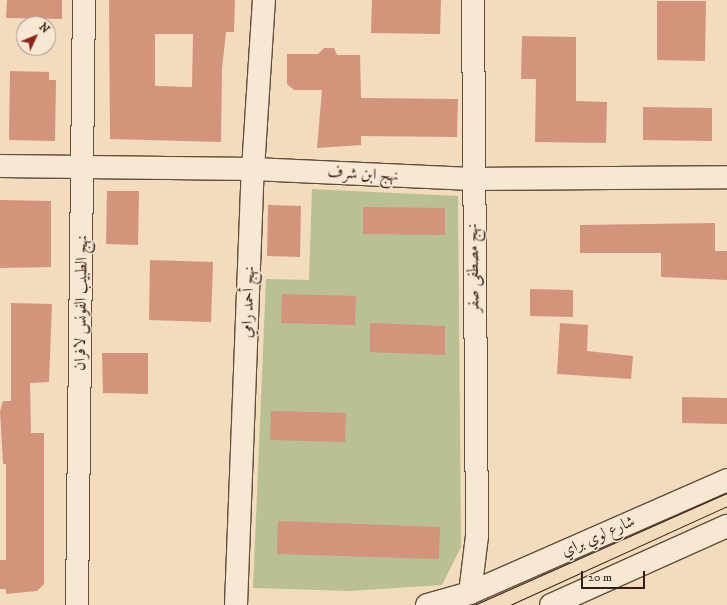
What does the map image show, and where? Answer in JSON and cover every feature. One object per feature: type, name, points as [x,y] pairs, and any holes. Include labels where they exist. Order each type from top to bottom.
[{"type":"street","name":"نهج الطبيب الفونس لافران","points":[[78,605],[84,0]]},
{"type":"street","name":"نهج أحمد رامي","points":[[236,605],[253,169],[264,0]]},
{"type":"street","name":"نهج مصطفى صفر","points":[[470,593],[477,536],[472,179],[473,0]]},
{"type":"street","name":"نهج ابن شرف","points":[[0,166],[83,169],[253,169],[472,179],[727,177]]},
{"type":"street","name":"شارع لوي براي","points":[[427,605],[470,593],[727,480]]},
{"type":"street","points":[[551,605],[727,526]]},
{"type":"green space","points":[[312,189],[458,196],[461,547],[442,585],[350,591],[253,588],[266,279],[309,280]]},
{"type":"building","points":[[7,0],[62,0],[62,19],[56,19],[56,16],[16,16],[16,18],[6,18]]},
{"type":"building","points":[[109,0],[235,0],[234,32],[226,32],[222,69],[221,142],[110,139]],"holes":[[[155,34],[193,34],[192,87],[155,86]]]},
{"type":"building","points":[[372,0],[441,0],[440,34],[371,33]]},
{"type":"building","points":[[657,1],[706,1],[705,61],[657,60]]},
{"type":"building","points":[[522,36],[576,37],[576,101],[607,102],[606,143],[535,142],[536,79],[521,79]]},
{"type":"building","points":[[324,48],[334,48],[337,55],[360,55],[361,98],[458,99],[457,137],[361,136],[361,145],[317,148],[322,90],[294,90],[287,84],[287,54],[318,54]]},
{"type":"building","points":[[10,71],[49,72],[49,80],[56,80],[55,141],[9,140]]},
{"type":"building","points":[[643,107],[712,108],[712,141],[643,140]]},
{"type":"building","points":[[107,191],[139,191],[138,245],[106,244]]},
{"type":"building","points":[[0,200],[51,201],[51,267],[0,268]]},
{"type":"building","points":[[268,205],[301,206],[300,257],[267,256]]},
{"type":"building","points":[[363,207],[445,208],[445,235],[363,234]]},
{"type":"building","points":[[715,223],[715,251],[727,251],[727,280],[661,277],[661,253],[580,253],[580,225]]},
{"type":"building","points":[[150,260],[213,262],[211,322],[149,320]]},
{"type":"building","points":[[530,289],[573,290],[573,317],[530,316]]},
{"type":"building","points":[[282,294],[356,296],[355,325],[281,323]]},
{"type":"building","points":[[11,303],[52,304],[49,382],[30,383],[31,433],[44,433],[44,584],[37,591],[6,594],[6,589],[0,589],[0,560],[6,560],[6,464],[3,464],[0,411],[3,401],[11,401]]},
{"type":"building","points":[[370,323],[445,326],[445,355],[370,352]]},
{"type":"building","points":[[560,323],[588,325],[587,351],[633,356],[631,379],[557,374]]},
{"type":"building","points":[[102,353],[148,353],[148,394],[103,393]]},
{"type":"building","points":[[682,397],[727,398],[727,424],[682,423]]},
{"type":"building","points":[[271,411],[346,413],[345,442],[270,440]]},
{"type":"building","points":[[278,521],[440,527],[439,559],[277,554]]},
{"type":"tram line","points":[[474,605],[727,493]]},
{"type":"tram line","points":[[510,605],[727,506]]}]
